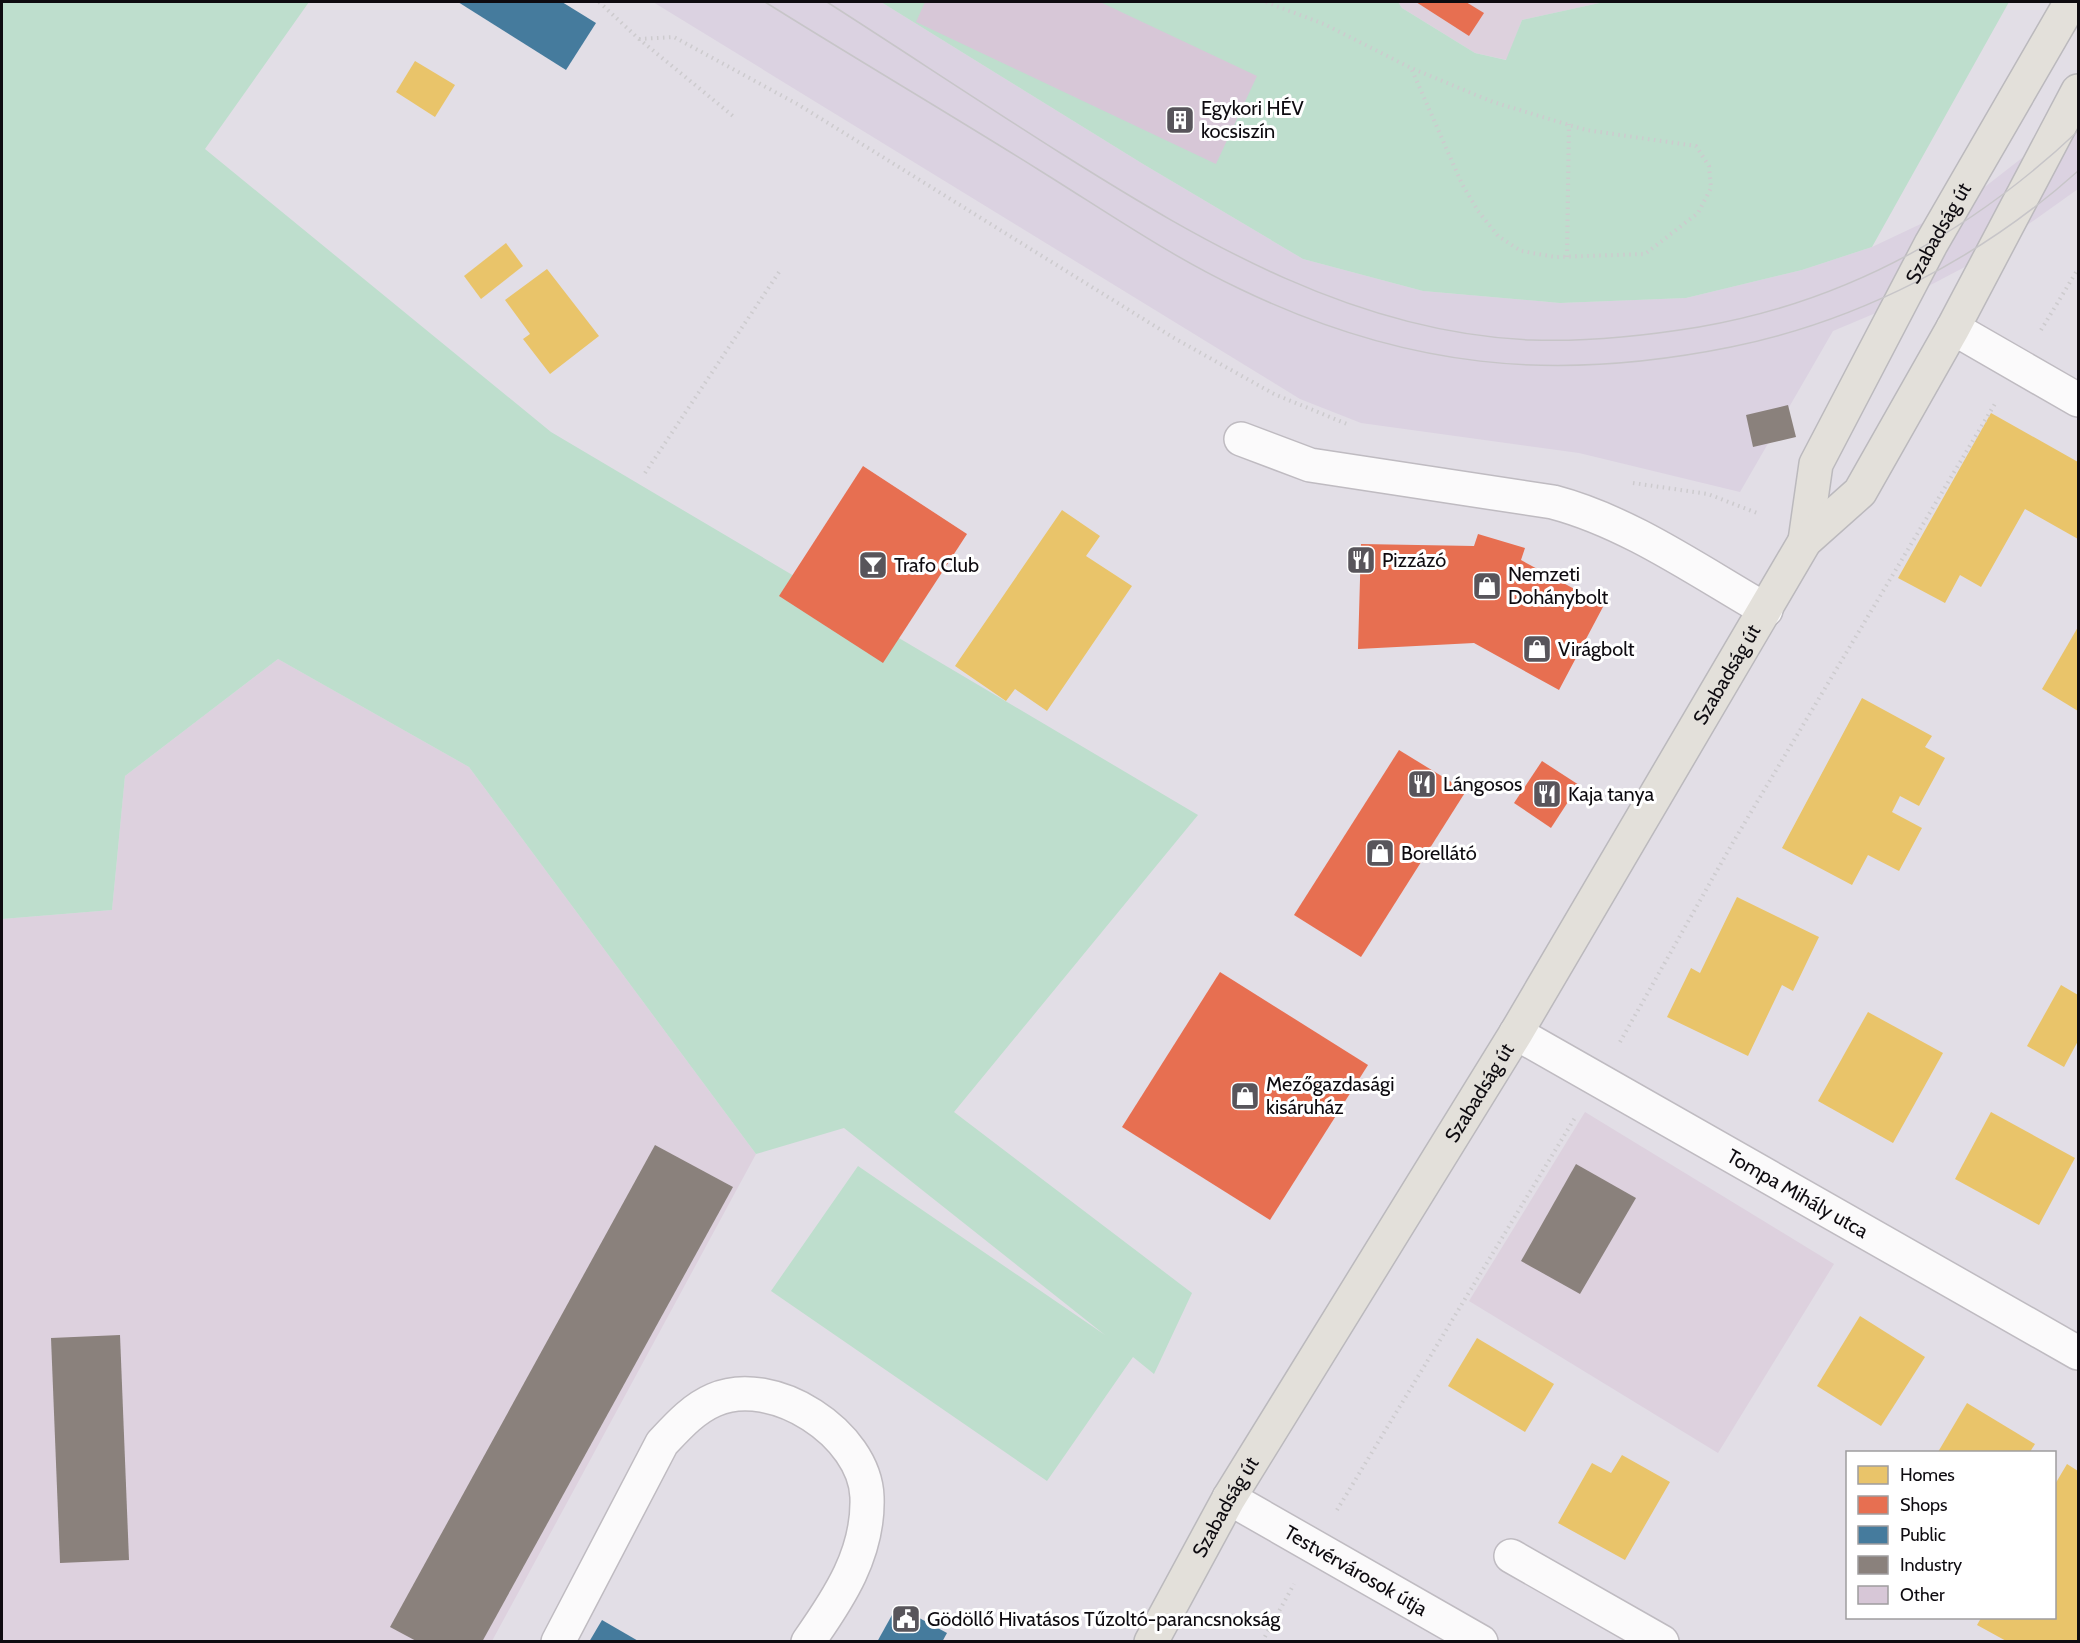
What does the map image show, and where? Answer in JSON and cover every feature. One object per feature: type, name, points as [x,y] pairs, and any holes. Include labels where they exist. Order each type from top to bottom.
[{"type":"main road","name":"Szabadság út","points":[[1805,541],[1816,464],[1931,244],[2071,2]]},
{"type":"main road","name":"Szabadság út","points":[[1151,1641],[1229,1498],[1516,1033],[1805,541],[1860,492],[1953,328],[2079,91]]},
{"type":"street","points":[[1953,328],[2079,400]]},
{"type":"street","points":[[1241,439],[1310,465],[1553,502],[1581,509],[1670,555],[1766,610]]},
{"type":"street","name":"Tompa Mihály utca","points":[[1516,1033],[2079,1353]]},
{"type":"street","points":[[558,1641],[662,1443],[684,1419],[715,1399],[735,1395],[759,1395],[783,1400],[804,1408],[846,1445],[861,1474],[867,1495],[865,1530],[858,1556],[841,1596],[808,1641]]},
{"type":"street","name":"Testvérvárosok útja","points":[[1229,1498],[1481,1641]]},
{"type":"street","points":[[1511,1556],[1662,1641]]},
{"type":"path","points":[[599,2],[639,39],[733,116]]},
{"type":"path","points":[[1266,2],[1324,24],[1411,68],[1493,102],[1586,130],[1696,146],[1709,166],[1711,188],[1698,213],[1645,254],[1567,257],[1521,251],[1498,236],[1478,211],[1462,184],[1411,68]]},
{"type":"path","points":[[639,39],[674,37],[799,105],[1003,233],[1239,375],[1274,394],[1354,426]]},
{"type":"path","points":[[1567,257],[1569,124]]},
{"type":"path","points":[[645,473],[781,269]]},
{"type":"path","points":[[1262,1641],[1315,1547],[1598,1080],[1732,844],[2019,364],[2079,269]]},
{"type":"path","points":[[1621,481],[1708,494],[1756,513]]},
{"type":"shaded area","points":[[653,2],[881,2],[1143,164],[1303,259],[1423,291],[1560,303],[1686,298],[1802,270],[1872,247],[1927,221],[1986,186],[2031,151],[2078,106],[2078,189],[1978,260],[1883,310],[1833,331],[1740,492],[1579,453],[1361,423],[1300,399]]},
{"type":"shaded area","points":[[1398,2],[1604,2],[1522,20],[1507,60],[1475,53],[1402,8]]},
{"type":"shaded area","points":[[278,659],[469,767],[756,1154],[492,1641],[2,1642],[2,919],[112,910],[125,776]]},
{"type":"shaded area","points":[[1585,1112],[1834,1264],[1718,1453],[1469,1301]]},
{"type":"green space","points":[[2,2],[309,2],[205,149],[551,432],[1198,815],[954,1112],[1192,1293],[1154,1374],[1133,1357],[1047,1481],[771,1291],[858,1166],[1105,1335],[844,1128],[756,1154],[469,767],[278,659],[125,776],[112,910],[2,919]]},
{"type":"green space","points":[[881,2],[1398,2],[1402,8],[1475,53],[1506,60],[1522,20],[1604,2],[2009,2],[1872,247],[1802,270],[1686,298],[1560,303],[1423,291],[1303,259],[1143,164]]},
{"type":"building: Homes","points":[[415,61],[455,85],[435,117],[396,92]]},
{"type":"building: Homes","points":[[506,243],[523,266],[481,299],[464,276]]},
{"type":"building: Homes","points":[[547,269],[599,336],[550,374],[523,339],[530,334],[505,300]]},
{"type":"building: Homes","points":[[1991,413],[2078,462],[2078,539],[2025,509],[1981,587],[1960,575],[1945,603],[1898,578]]},
{"type":"building: Homes","points":[[1062,510],[1100,536],[1086,556],[1132,586],[1047,711],[1015,689],[1006,701],[955,666]]},
{"type":"building: Homes","points":[[2078,627],[2078,711],[2042,689]]},
{"type":"building: Homes","points":[[1862,698],[1932,736],[1925,747],[1945,758],[1919,806],[1900,796],[1892,812],[1922,828],[1899,871],[1868,855],[1852,885],[1782,848]]},
{"type":"building: Homes","points":[[1737,897],[1819,937],[1793,991],[1782,985],[1748,1056],[1667,1017],[1691,968],[1700,973]]},
{"type":"building: Homes","points":[[2061,985],[2078,995],[2078,1041],[2064,1067],[2027,1046]]},
{"type":"building: Homes","points":[[1868,1012],[1943,1053],[1893,1143],[1818,1101]]},
{"type":"building: Homes","points":[[1991,1112],[2075,1158],[2039,1225],[1955,1179]]},
{"type":"building: Homes","points":[[1860,1316],[1925,1357],[1881,1426],[1817,1386]]},
{"type":"building: Homes","points":[[1477,1338],[1554,1384],[1525,1432],[1448,1386]]},
{"type":"building: Homes","points":[[1967,1403],[2035,1444],[2031,1451],[1939,1451]]},
{"type":"building: Homes","points":[[1622,1455],[1670,1482],[1625,1560],[1558,1523],[1592,1463],[1611,1473]]},
{"type":"building: Homes","points":[[2067,1464],[2078,1471],[2078,1642],[2008,1642],[1977,1625],[1980,1619],[2056,1619],[2056,1483]]},
{"type":"building: Shops","points":[[1416,2],[1466,2],[1484,13],[1469,36]]},
{"type":"building: Shops","name":"Trafo Club","points":[[863,466],[967,534],[883,663],[779,596]]},
{"type":"building: Shops","points":[[1478,534],[1525,548],[1521,560],[1604,605],[1559,690],[1474,643],[1358,649],[1361,544],[1474,546]]},
{"type":"building: Shops","name":"Borellátó","points":[[1399,750],[1466,791],[1361,957],[1294,915]]},
{"type":"building: Shops","name":"Kaja tanya","points":[[1542,761],[1579,785],[1551,828],[1514,803]]},
{"type":"building: Shops","name":"Mezőgazdasági kisáruház","points":[[1220,972],[1368,1065],[1270,1220],[1122,1127]]},
{"type":"building: Public","points":[[458,2],[562,2],[596,23],[566,70]]},
{"type":"building: Public","name":"Gödöllő Hivatásos Tűzoltó-parancsnokság","points":[[897,1606],[947,1633],[942,1642],[877,1642]]},
{"type":"building: Public","points":[[602,1620],[640,1642],[589,1642]]},
{"type":"building: Industry","points":[[1788,405],[1796,437],[1753,447],[1746,415]]},
{"type":"building: Industry","points":[[655,1145],[733,1187],[482,1642],[418,1642],[390,1627]]},
{"type":"building: Industry","points":[[1576,1164],[1636,1198],[1580,1294],[1521,1261]]},
{"type":"building: Industry","points":[[120,1335],[129,1560],[60,1563],[51,1338]]},
{"type":"building: Other","name":"Egykori HÉV kocsiszín","points":[[925,2],[1100,2],[1257,76],[1216,164],[916,22]]},
{"type":"tram line","points":[[765,2],[1138,233],[1214,276],[1301,316],[1361,336],[1420,352],[1480,361],[1541,365],[1602,364],[1666,358],[1779,336],[1826,321],[1916,282],[2001,232],[2078,171]]},
{"type":"tram line","points":[[827,2],[1116,188],[1227,251],[1344,302],[1404,321],[1467,334],[1531,340],[1636,336],[1753,316],[1805,300],[1855,281],[1903,258],[1950,231],[1994,201],[2078,131]]},
{"type":"place","name":"Egykori HÉV kocsiszín","points":[[1180,120]]},
{"type":"place","name":"Pizzázó","points":[[1361,560]]},
{"type":"place","name":"Trafo Club","points":[[873,565]]},
{"type":"place","name":"Nemzeti Dohánybolt","points":[[1487,586]]},
{"type":"place","name":"Virágbolt","points":[[1537,649]]},
{"type":"place","name":"Lángosos","points":[[1422,784]]},
{"type":"place","name":"Kaja tanya","points":[[1547,794]]},
{"type":"place","name":"Borellátó","points":[[1380,853]]},
{"type":"place","name":"Mezőgazdasági kisáruház","points":[[1245,1096]]},
{"type":"place","name":"Gödöllő Hivatásos Tűzoltó-parancsnokság","points":[[906,1619]]}]
